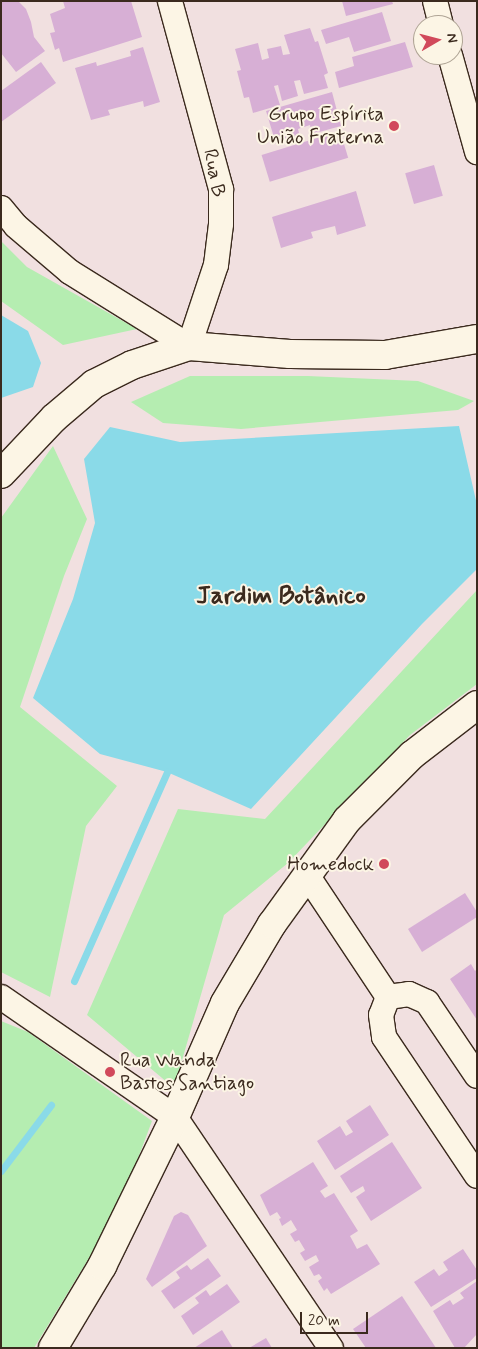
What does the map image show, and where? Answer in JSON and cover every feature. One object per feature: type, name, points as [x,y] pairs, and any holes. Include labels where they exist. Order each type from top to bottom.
[{"type":"main road","points":[[1,474],[54,418],[94,384],[132,365],[189,346],[290,354],[385,355],[477,339]]},
{"type":"main road","points":[[53,1348],[102,1266],[175,1117],[225,1002],[272,924],[353,814],[412,755],[477,704]]},
{"type":"street","name":"Rua B","points":[[170,1],[221,189],[216,264],[189,346]]},
{"type":"street","points":[[435,1],[438,15]]},
{"type":"street","points":[[453,65],[477,152]]},
{"type":"street","points":[[1,208],[16,226],[70,272],[189,346]]},
{"type":"street","points":[[307,875],[388,997]]},
{"type":"street","points":[[388,997],[409,994],[427,1002],[477,1076]]},
{"type":"street","points":[[1,997],[175,1117],[331,1348]]},
{"type":"street","points":[[388,997],[381,1015],[384,1037],[477,1176]]},
{"type":"green space","points":[[1,241],[27,267],[137,329],[63,345],[1,301]]},
{"type":"green space","points":[[190,376],[308,376],[418,381],[474,401],[458,410],[241,429],[163,423],[131,402]]},
{"type":"green space","points":[[53,446],[87,519],[64,576],[20,707],[117,786],[86,826],[50,997],[1,972],[1,518]]},
{"type":"green space","points":[[477,590],[477,684],[410,735],[288,863],[224,915],[174,1088],[87,1015],[178,809],[265,819]]},
{"type":"green space","points":[[1,1021],[28,1032],[152,1121],[119,1209],[34,1348],[1,1348]]},
{"type":"water","points":[[1,315],[28,331],[41,363],[33,387],[1,398]]},
{"type":"water","points":[[459,426],[477,505],[477,569],[422,624],[251,809],[167,772],[100,754],[33,698],[73,599],[95,523],[84,459],[110,427],[180,442]]},
{"type":"building","points":[[1,1],[18,1],[26,9],[34,37],[45,51],[16,72],[1,53]]},
{"type":"building","points":[[63,1],[131,1],[142,37],[63,62],[59,48],[55,50],[50,33],[55,32],[50,14],[65,8]]},
{"type":"building","points":[[342,1],[392,1],[393,4],[346,16]]},
{"type":"building","points":[[382,12],[391,41],[354,52],[349,37],[326,44],[321,30]]},
{"type":"building","points":[[310,28],[315,42],[318,41],[328,73],[324,75],[328,88],[304,94],[300,80],[294,81],[298,96],[282,101],[278,85],[274,86],[280,105],[253,113],[249,97],[244,98],[237,71],[241,70],[235,49],[258,43],[262,60],[269,58],[267,49],[281,46],[283,55],[290,54],[284,35]]},
{"type":"building","points":[[405,42],[413,67],[339,88],[335,72],[354,66],[352,57]]},
{"type":"building","points":[[143,47],[160,102],[144,107],[143,101],[108,110],[110,115],[91,120],[75,68],[96,62],[97,66],[131,56],[130,51]]},
{"type":"building","points":[[41,62],[56,83],[1,122],[1,91]]},
{"type":"building","points":[[332,92],[341,126],[312,134],[310,125],[298,129],[300,137],[276,144],[266,111]]},
{"type":"building","points":[[340,131],[348,158],[270,182],[262,155]]},
{"type":"building","points":[[434,165],[443,196],[414,204],[405,173]]},
{"type":"building","points":[[356,191],[366,226],[337,235],[335,226],[311,232],[313,238],[281,248],[272,217]]},
{"type":"building","points":[[465,893],[477,912],[477,917],[422,952],[408,929]]},
{"type":"building","points":[[471,964],[475,971],[477,969],[477,1020],[450,979]]},
{"type":"building","points":[[370,1105],[389,1135],[335,1170],[317,1141],[340,1126],[346,1136],[353,1132],[346,1121]]},
{"type":"building","points":[[392,1142],[422,1188],[371,1221],[356,1197],[365,1191],[363,1186],[351,1193],[340,1176]]},
{"type":"building","points":[[313,1162],[328,1186],[320,1191],[325,1198],[334,1193],[358,1231],[350,1236],[357,1249],[367,1244],[380,1264],[331,1294],[327,1288],[324,1291],[318,1281],[322,1278],[319,1274],[314,1276],[309,1267],[319,1261],[316,1255],[305,1261],[300,1253],[305,1250],[299,1240],[295,1242],[290,1234],[297,1230],[291,1220],[282,1226],[279,1219],[281,1218],[277,1212],[270,1216],[260,1195]]},
{"type":"building","points":[[181,1212],[188,1215],[207,1246],[152,1287],[146,1279],[174,1216]]},
{"type":"building","points":[[463,1249],[477,1270],[477,1278],[431,1307],[414,1282],[434,1269],[439,1276],[448,1270],[443,1262]]},
{"type":"building","points":[[208,1258],[221,1276],[174,1309],[161,1291],[180,1278],[176,1272],[187,1265],[191,1270]]},
{"type":"building","points":[[477,1281],[477,1334],[464,1348],[455,1348],[433,1311],[450,1300],[453,1305],[464,1298],[460,1293]]},
{"type":"building","points":[[227,1284],[240,1302],[193,1335],[181,1316],[199,1303],[195,1298],[206,1290],[210,1296]]},
{"type":"building","points":[[402,1296],[436,1348],[366,1348],[353,1329]]},
{"type":"building","points":[[222,1330],[233,1348],[194,1348]]},
{"type":"building","points":[[266,1338],[272,1348],[249,1348]]},
{"type":"waterway","points":[[74,981],[167,772]]},
{"type":"waterway","points":[[1,1171],[51,1105]]},
{"type":"place","name":"Grupo Espírita União Fraterna","points":[[394,126]]},
{"type":"place","name":"Homedock","points":[[384,864]]},
{"type":"place","name":"Rua Wanda Bastos Santiago","points":[[110,1072]]},
{"type":"district","name":"Jardim Botânico","points":[[281,597]]}]
